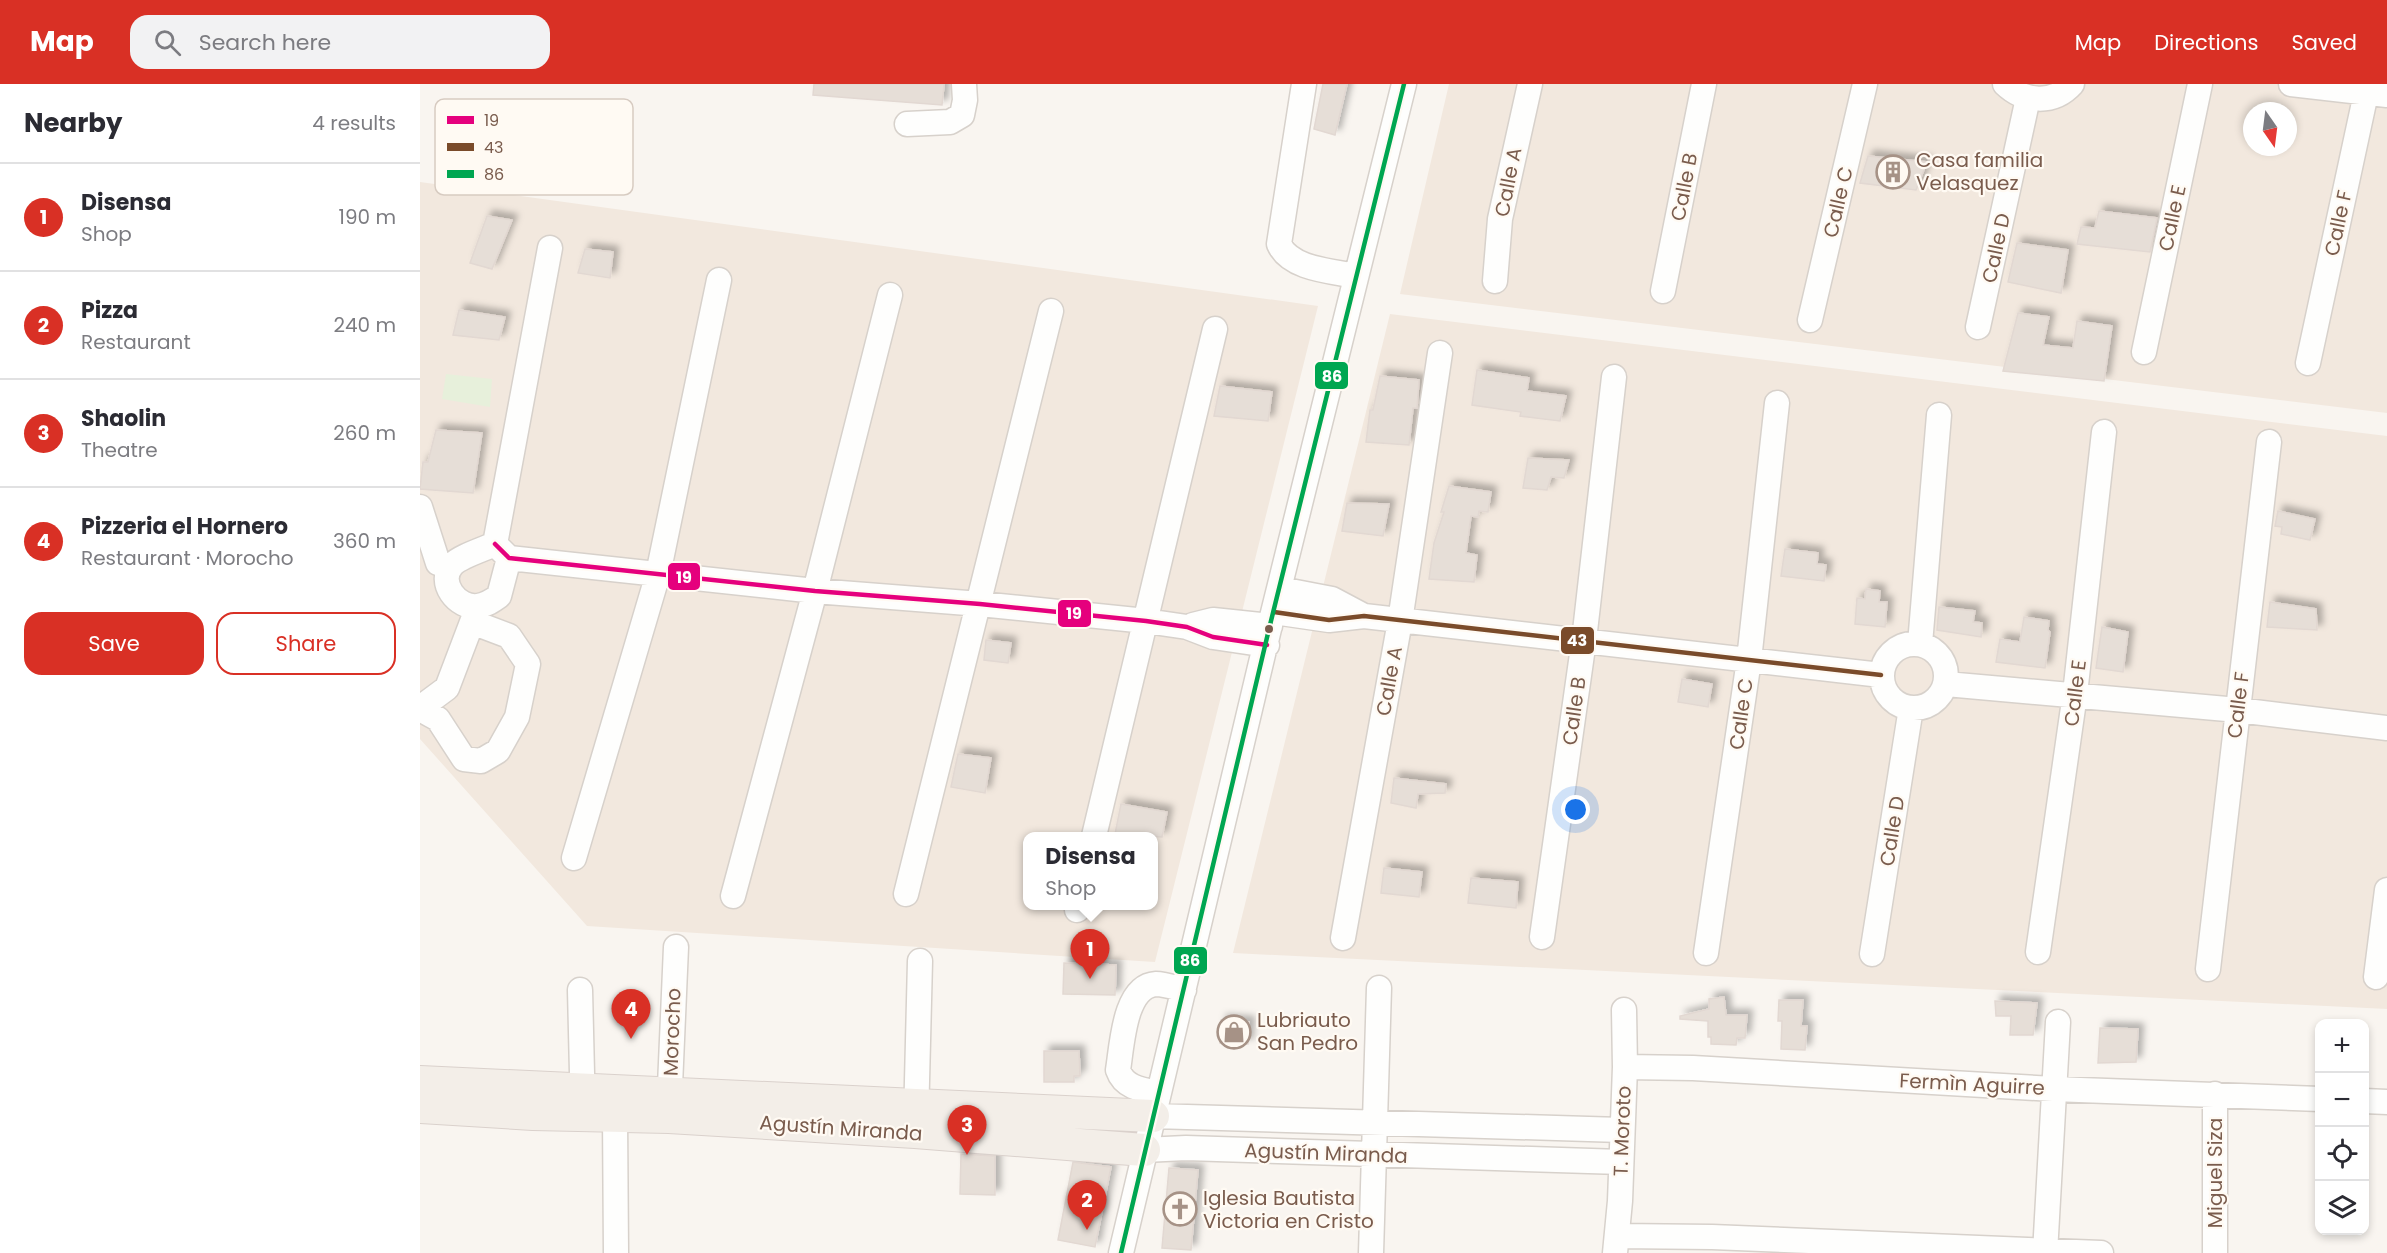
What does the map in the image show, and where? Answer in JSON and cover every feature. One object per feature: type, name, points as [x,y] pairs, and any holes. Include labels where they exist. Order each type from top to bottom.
[{"type":"main road","name":"Agustín Miranda","points":[[430,1095],[580,1089],[669,1105],[916,1118],[1144,1150]]},
{"type":"main road","name":"Agustín Miranda","points":[[430,1095],[533,1114],[615,1116],[669,1105]]},
{"type":"main road","name":"Agustín Miranda","points":[[916,1118],[1156,1105]]},
{"type":"street","points":[[907,124],[950,122],[962,116],[965,100],[964,84]]},
{"type":"street","points":[[1304,84],[1279,243],[1282,252],[1294,261],[1356,276]]},
{"type":"street","points":[[1121,1253],[1144,1150],[1404,84]]},
{"type":"street","name":"Calle A","points":[[1495,281],[1500,219],[1530,84]]},
{"type":"street","name":"Calle B","points":[[1663,291],[1704,84]]},
{"type":"street","name":"Calle C","points":[[1810,320],[1865,84]]},
{"type":"street","points":[[2005,84],[2016,93],[2028,98],[2042,99],[2056,96],[2072,84]]},
{"type":"street","name":"Calle E","points":[[2144,352],[2200,84]]},
{"type":"street","points":[[2292,84],[2374,90]]},
{"type":"street","name":"Calle F","points":[[2308,363],[2374,90]]},
{"type":"street","name":"Calle D","points":[[1978,327],[2028,98]]},
{"type":"street","points":[[550,248],[502,551],[499,596],[475,614],[447,688],[420,708],[438,719],[464,759],[481,761],[498,752],[517,717],[528,664],[508,636],[475,614],[461,604],[453,596],[448,585],[447,574],[453,564],[502,551],[658,574],[815,591],[980,604],[1187,627],[1213,628],[1273,618],[1329,620],[1364,616],[1881,675]]},
{"type":"street","points":[[574,858],[658,574],[719,280]]},
{"type":"street","points":[[733,896],[815,591],[890,295]]},
{"type":"street","points":[[906,894],[980,604],[1051,311]]},
{"type":"street","points":[[1095,832],[1215,329]]},
{"type":"street","name":"Calle A","points":[[1343,938],[1400,621],[1440,352]]},
{"type":"street","name":"Calle B","points":[[1542,937],[1584,640],[1614,377]]},
{"type":"street","name":"Calle C","points":[[1706,953],[1749,660],[1777,403]]},
{"type":"street","points":[[1920,644],[1939,415]]},
{"type":"street","name":"Calle E","points":[[2038,952],[2075,694],[2104,432]]},
{"type":"street","name":"Calle F","points":[[2208,969],[2269,441]]},
{"type":"street","points":[[420,507],[438,563]]},
{"type":"street","points":[[1920,644],[1938,654],[1947,674],[1946,684],[1937,700],[1920,708],[1911,708],[1893,701],[1882,685],[1881,675],[1885,662],[1894,651],[1906,645],[1920,644]]},
{"type":"street","points":[[1946,684],[2238,710],[2387,728]]},
{"type":"street","name":"Calle D","points":[[1872,954],[1911,708]]},
{"type":"street","points":[[2376,977],[2387,890]]},
{"type":"street","name":"Morocho","points":[[669,1105],[676,947]]},
{"type":"street","points":[[916,1118],[920,961]]},
{"type":"street","points":[[1156,1105],[1138,1088],[1125,1082],[1118,1070],[1130,1007],[1141,989],[1156,984],[1184,990]]},
{"type":"street","points":[[1371,1253],[1379,988]]},
{"type":"street","points":[[580,990],[582,1074],[580,1089]]},
{"type":"street","name":"T. Moroto","points":[[1617,1244],[1625,1067],[1624,1010]]},
{"type":"street","points":[[2045,1251],[2058,1022]]},
{"type":"street","name":"Fermìn Aguirre","points":[[1625,1067],[1693,1068],[2053,1089],[2315,1099]]},
{"type":"street","name":"Miguel Siza","points":[[2215,1094],[2215,1253]]},
{"type":"street","points":[[2369,1101],[2387,1102]]},
{"type":"street","name":"Agustín Miranda","points":[[1156,1105],[1376,1123],[1621,1130]]},
{"type":"street","points":[[615,1116],[616,1253]]},
{"type":"street","name":"Agustín Miranda","points":[[1144,1150],[1186,1148],[1621,1162]]},
{"type":"street","points":[[1617,1244],[2101,1253]]},
{"type":"shaded area","points":[[1449,84],[2387,84],[2387,413],[1400,294]]},
{"type":"shaded area","points":[[420,182],[435,184],[435,195],[514,195],[1318,306],[1155,962],[587,926],[420,739]]},
{"type":"shaded area","points":[[1390,314],[2387,436],[2387,1009],[1233,953]]},
{"type":"green space","points":[[446,374],[492,379],[490,407],[442,399]]},
{"type":"building","points":[[814,84],[944,84],[942,105],[813,95]]},
{"type":"building","points":[[1323,84],[1347,84],[1335,135],[1314,129]]},
{"type":"building","name":"Casa familia Velasquez","points":[[1868,156],[1927,162],[1916,190],[1860,183]]},
{"type":"building","points":[[2099,211],[2157,218],[2150,252],[2077,244],[2081,227],[2095,228]]},
{"type":"building","points":[[487,216],[512,220],[492,269],[470,263]]},
{"type":"building","points":[[2017,243],[2068,250],[2061,293],[2008,282]]},
{"type":"building","points":[[585,249],[613,252],[610,278],[578,273]]},
{"type":"building","points":[[459,310],[505,317],[499,340],[453,335]]},
{"type":"building","points":[[2018,313],[2049,317],[2043,345],[2073,348],[2077,321],[2112,326],[2104,381],[2003,371]]},
{"type":"building","points":[[1477,370],[1529,378],[1527,391],[1566,396],[1560,421],[1520,416],[1521,412],[1472,405]]},
{"type":"building","points":[[1380,376],[1419,380],[1417,408],[1413,408],[1409,445],[1366,442],[1370,410],[1373,410]]},
{"type":"building","points":[[1220,386],[1272,392],[1268,421],[1214,416]]},
{"type":"building","points":[[436,430],[482,433],[473,493],[420,489],[423,462],[428,462]]},
{"type":"building","points":[[1528,458],[1569,460],[1564,478],[1551,477],[1547,490],[1523,488]]},
{"type":"building","points":[[1449,486],[1491,492],[1488,512],[1479,511],[1478,517],[1471,516],[1466,553],[1477,555],[1474,582],[1429,579],[1434,543]]},
{"type":"building","points":[[1347,503],[1389,504],[1383,536],[1342,531]]},
{"type":"building","points":[[2278,511],[2315,519],[2310,540],[2281,534],[2282,527],[2275,526]]},
{"type":"building","points":[[1785,549],[1818,553],[1817,564],[1826,565],[1824,581],[1781,576]]},
{"type":"building","points":[[1866,589],[1880,591],[1879,602],[1887,602],[1885,627],[1855,624],[1857,598],[1865,599]]},
{"type":"building","points":[[2270,602],[2316,609],[2317,630],[2267,627]]},
{"type":"building","points":[[1939,607],[1975,611],[1973,622],[1982,623],[1981,637],[1937,630]]},
{"type":"building","points":[[2024,617],[2049,621],[2048,630],[2050,632],[2045,668],[1996,662],[2000,639],[2020,642]]},
{"type":"building","points":[[2102,627],[2128,632],[2123,672],[2096,668]]},
{"type":"building","points":[[986,640],[1011,643],[1008,663],[984,660]]},
{"type":"building","points":[[1682,679],[1712,684],[1708,707],[1678,702]]},
{"type":"building","points":[[958,754],[991,758],[985,793],[951,787]]},
{"type":"building","points":[[1394,778],[1446,784],[1445,793],[1418,794],[1416,808],[1391,803]]},
{"type":"building","points":[[1121,804],[1167,812],[1162,837],[1158,837],[1158,832],[1115,832]]},
{"type":"building","points":[[1384,868],[1422,872],[1419,897],[1381,893]]},
{"type":"building","points":[[1471,878],[1518,882],[1516,908],[1468,903]]},
{"type":"building","points":[[1064,963],[1116,965],[1115,995],[1063,994]]},
{"type":"building","points":[[1724,997],[1726,1015],[1747,1015],[1745,1038],[1737,1038],[1736,1045],[1711,1044],[1711,1037],[1708,1037],[1708,1021],[1680,1019],[1680,1016],[1709,1009],[1709,999]]},
{"type":"building","points":[[1779,1000],[1803,1000],[1801,1026],[1807,1026],[1805,1050],[1781,1049],[1782,1021],[1778,1021]]},
{"type":"building","points":[[1995,1001],[2037,1003],[2033,1035],[2010,1035],[2011,1016],[1996,1016]]},
{"type":"building","name":"Lubriauto San Pedro","points":[[1221,1020],[1249,1022],[1248,1044],[1220,1043]]},
{"type":"building","points":[[2100,1028],[2138,1029],[2136,1062],[2098,1063]]},
{"type":"building","points":[[1044,1051],[1079,1051],[1080,1076],[1074,1076],[1074,1082],[1044,1082]]},
{"type":"building","points":[[961,1154],[995,1156],[995,1195],[960,1194]]},
{"type":"building","points":[[1073,1162],[1111,1167],[1095,1247],[1058,1240]]},
{"type":"building","name":"Iglesia Bautista Victoria en Cristo","points":[[1169,1168],[1198,1170],[1191,1250],[1162,1248]]},
{"type":"transit line","name":"86","points":[[1121,1253],[1269,629],[1404,84]]},
{"type":"transit line","name":"19","points":[[495,544],[509,558],[815,591],[980,604],[1146,621],[1187,627],[1213,637],[1267,645]]},
{"type":"transit line","name":"43","points":[[1274,612],[1329,620],[1364,616],[1881,675]]},
{"type":"place","name":"Casa familia Velasquez","points":[[1893,172]]},
{"type":"place","name":"Disensa","points":[[1090,979]]},
{"type":"place","name":"Lubriauto San Pedro","points":[[1234,1032]]},
{"type":"place","name":"Pizzeria el Hornero","points":[[631,1039]]},
{"type":"place","name":"Shaolin","points":[[967,1155]]},
{"type":"place","name":"Iglesia Bautista Victoria en Cristo","points":[[1180,1209]]},
{"type":"place","name":"Pizza","points":[[1087,1230]]}]
